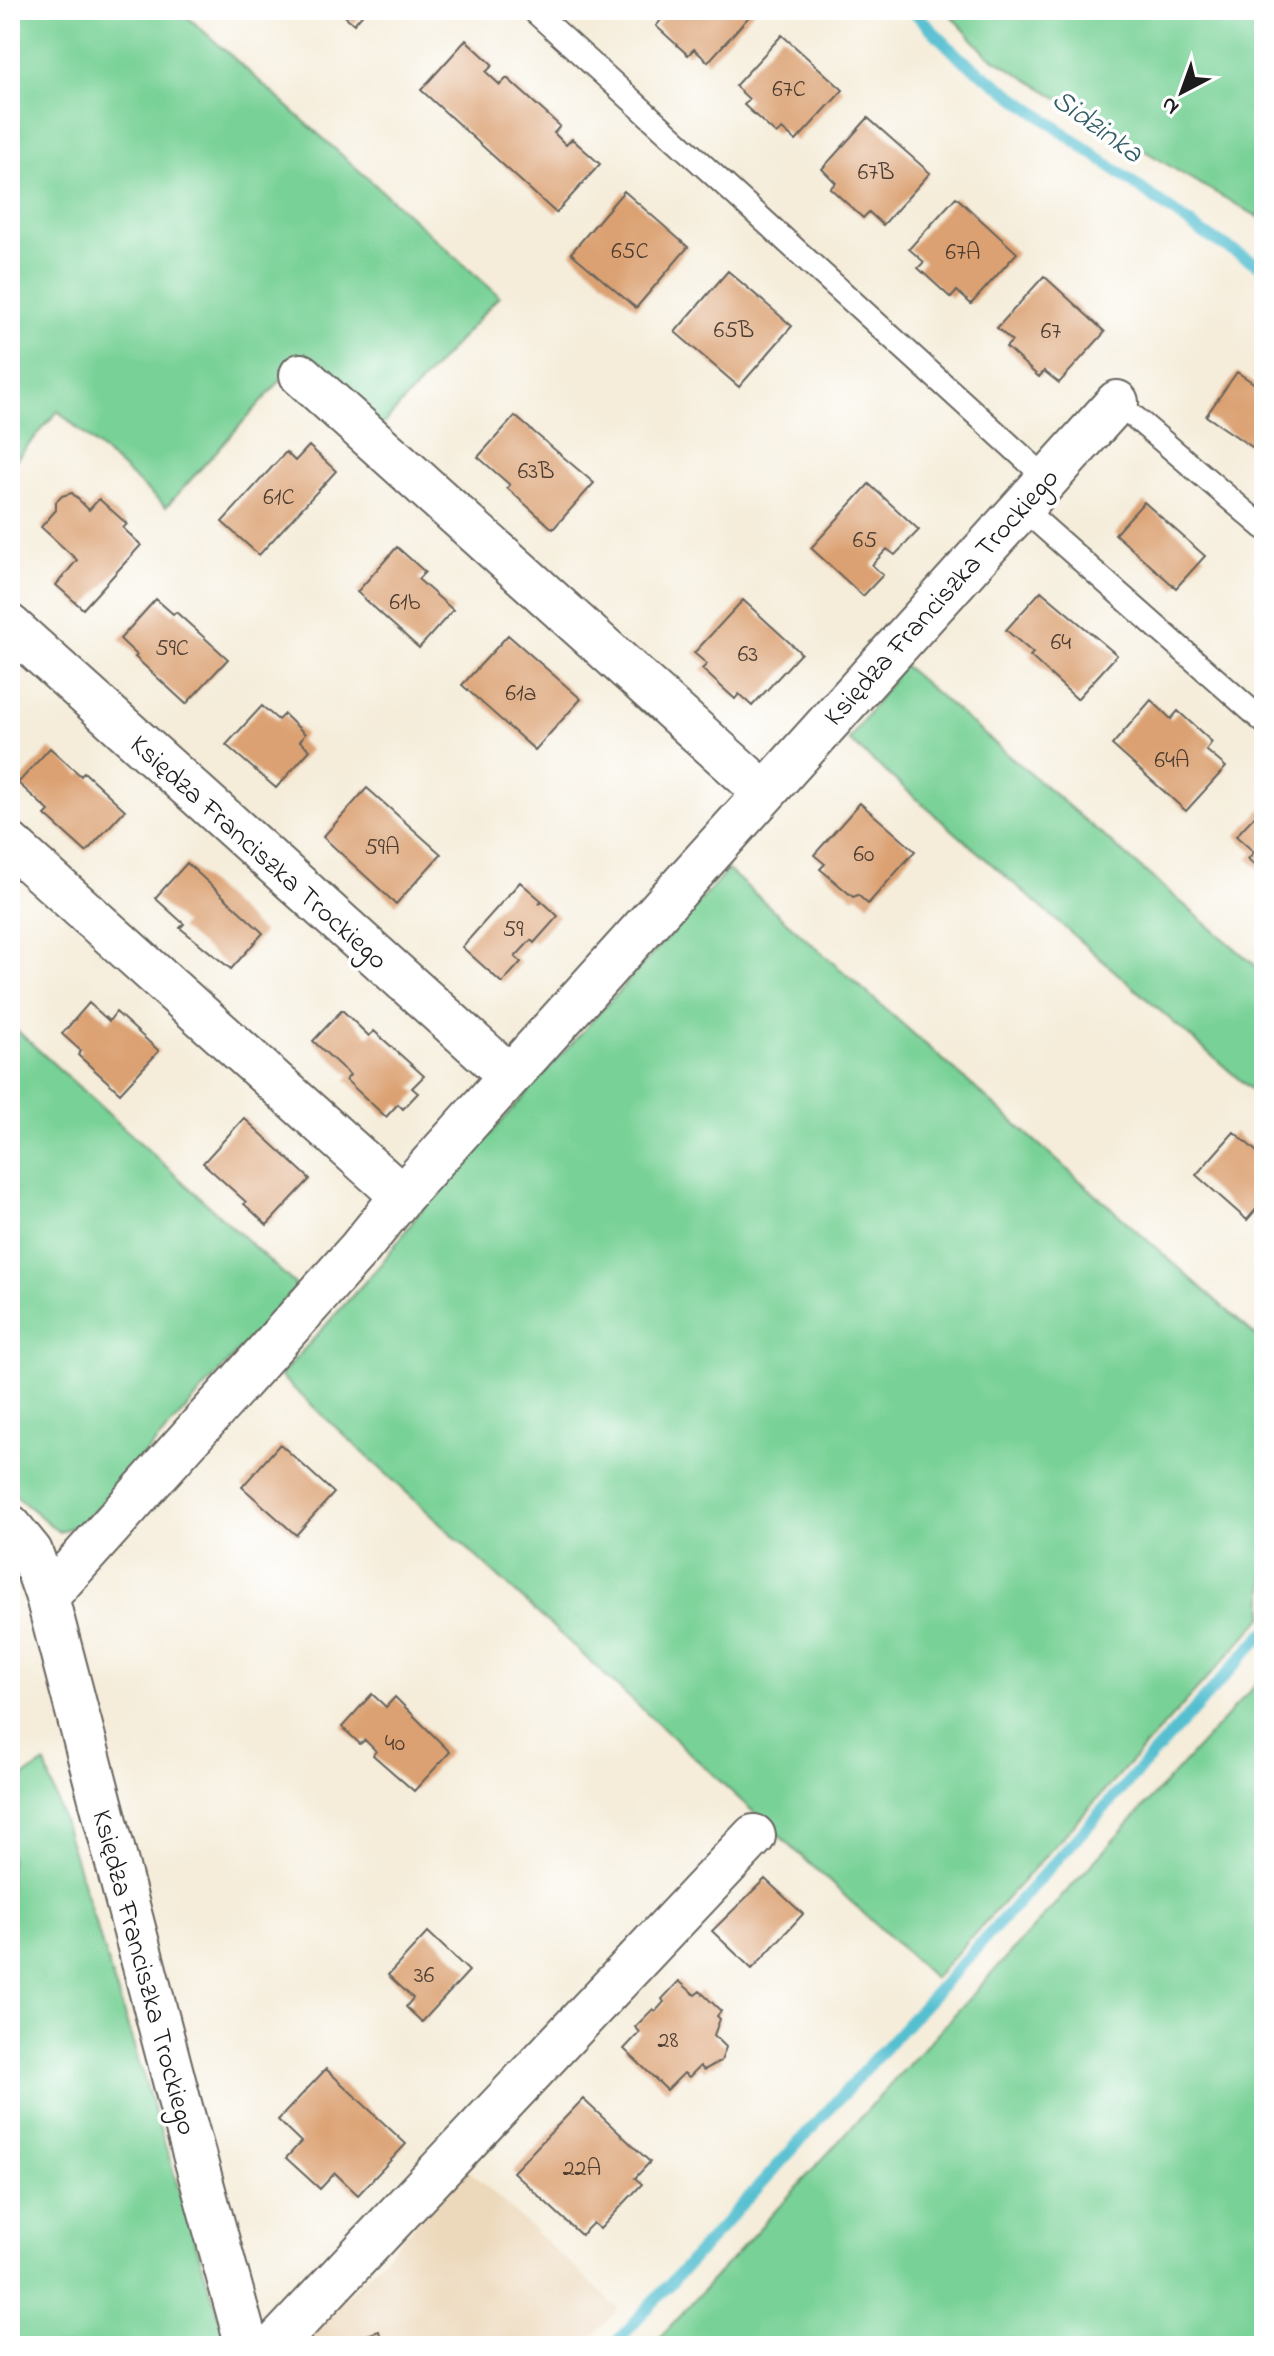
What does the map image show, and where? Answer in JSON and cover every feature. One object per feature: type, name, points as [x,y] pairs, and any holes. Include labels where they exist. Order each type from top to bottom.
[{"type":"street","points":[[301,375],[764,792]]},
{"type":"street","name":"Księdza Franciszka Trockiego","points":[[47,1597],[360,1248],[402,1196],[1117,402]]},
{"type":"street","name":"Księdza Franciszka Trockiego","points":[[10,626],[510,1076]]},
{"type":"street","points":[[10,844],[402,1196]]},
{"type":"street","name":"Księdza Franciszka Trockiego","points":[[10,1526],[31,1552],[47,1597],[247,2346]]},
{"type":"street","points":[[274,2346],[754,1836]]},
{"type":"lane","points":[[533,10],[1033,492],[1264,722]]},
{"type":"lane","points":[[1117,402],[1264,528]]},
{"type":"shaded area","points":[[467,2169],[619,2309],[585,2346],[300,2346]]},
{"type":"green space","points":[[10,10],[180,10],[499,296],[378,430],[299,360],[166,507],[58,411],[10,466]]},
{"type":"green space","points":[[946,10],[1264,10],[1264,216],[1262,219],[1186,176],[986,54]]},
{"type":"green space","points":[[903,665],[1264,973],[1264,1101],[849,740]]},
{"type":"green space","points":[[728,870],[1264,1343],[1264,1616],[934,1978],[280,1376],[380,1265],[420,1212]]},
{"type":"green space","points":[[10,1024],[297,1286],[84,1522],[59,1532],[10,1491]]},
{"type":"green space","points":[[1264,1675],[1264,2346],[652,2346]]},
{"type":"green space","points":[[45,1763],[228,2346],[10,2346],[10,1785]]},
{"type":"building","points":[[338,10],[366,10],[354,24]]},
{"type":"building","points":[[650,10],[755,10],[708,62],[694,49],[688,55],[656,26],[661,20]]},
{"type":"building","points":[[782,35],[843,90],[796,141],[782,129],[776,134],[744,105],[749,99],[735,86]]},
{"type":"building","points":[[466,40],[493,65],[486,72],[500,85],[507,78],[560,126],[554,133],[566,145],[572,139],[600,164],[556,213],[421,90]]},
{"type":"building","points":[[868,118],[930,173],[883,225],[869,212],[863,218],[830,188],[836,183],[822,169]]},
{"type":"building","points":[[624,191],[688,247],[636,308],[571,253]]},
{"type":"building","points":[[956,197],[1017,253],[971,304],[957,291],[951,298],[918,268],[924,262],[909,249]]},
{"type":"building","points":[[728,271],[792,326],[739,387],[675,332]]},
{"type":"building","points":[[1044,276],[1105,332],[1059,383],[1044,371],[1039,377],[1006,347],[1012,341],[997,328]]},
{"type":"building","points":[[1237,372],[1264,390],[1264,455],[1206,416]]},
{"type":"building","points":[[515,416],[594,483],[553,529],[478,457]]},
{"type":"building","points":[[309,446],[336,471],[259,555],[222,522],[286,452],[295,461]]},
{"type":"building","points":[[869,484],[919,530],[895,555],[887,549],[872,565],[883,575],[863,596],[811,548]]},
{"type":"building","points":[[72,493],[89,510],[99,499],[127,524],[123,528],[141,545],[83,609],[56,585],[77,560],[41,527],[56,510],[56,502]]},
{"type":"building","points":[[1144,502],[1205,556],[1176,588],[1115,534]]},
{"type":"building","points":[[397,547],[425,572],[418,579],[453,610],[419,648],[357,592]]},
{"type":"building","points":[[1041,591],[1117,655],[1077,699],[1006,630]]},
{"type":"building","points":[[156,599],[173,614],[176,612],[228,659],[186,704],[120,639]]},
{"type":"building","points":[[743,600],[801,653],[752,706],[739,694],[735,699],[702,669],[707,664],[694,653]]},
{"type":"building","points":[[508,635],[581,699],[535,750],[462,685]]},
{"type":"building","points":[[1151,700],[1171,719],[1178,711],[1212,742],[1206,750],[1226,767],[1186,811],[1112,745]]},
{"type":"building","points":[[262,706],[278,720],[284,714],[305,734],[300,741],[310,750],[276,788],[226,745]]},
{"type":"building","points":[[50,748],[81,776],[84,772],[125,810],[86,852],[45,815],[49,811],[18,783]]},
{"type":"building","points":[[367,788],[441,854],[396,904],[323,837]]},
{"type":"building","points":[[860,803],[915,851],[868,904],[858,895],[853,897],[820,869],[825,864],[814,855]]},
{"type":"building","points":[[1261,809],[1264,811],[1264,873],[1248,859],[1254,852],[1236,836]]},
{"type":"building","points":[[187,863],[263,933],[231,969],[180,928],[184,924],[155,898]]},
{"type":"building","points":[[520,882],[542,901],[539,904],[543,902],[558,916],[534,943],[531,940],[515,957],[521,962],[502,983],[462,947]]},
{"type":"building","points":[[89,1003],[109,1021],[116,1012],[159,1051],[120,1093],[78,1055],[81,1051],[62,1034]]},
{"type":"building","points":[[342,1010],[369,1036],[374,1031],[424,1076],[412,1088],[418,1093],[403,1109],[398,1104],[386,1117],[346,1080],[350,1075],[313,1041]]},
{"type":"building","points":[[244,1118],[310,1179],[267,1225],[203,1163]]},
{"type":"building","points":[[1234,1132],[1264,1158],[1264,1200],[1247,1220],[1196,1175]]},
{"type":"building","points":[[280,1444],[334,1493],[296,1535],[242,1487]]},
{"type":"building","points":[[372,1694],[386,1707],[395,1697],[450,1752],[414,1791],[373,1755],[376,1751],[365,1740],[360,1744],[342,1727]]},
{"type":"building","points":[[765,1879],[803,1914],[752,1969],[712,1931]]},
{"type":"building","points":[[428,1932],[469,1971],[422,2022],[406,2007],[413,1998],[388,1975]]},
{"type":"building","points":[[679,1981],[695,1995],[700,1991],[721,2011],[717,2016],[720,2019],[714,2035],[726,2047],[721,2061],[704,2070],[700,2066],[689,2077],[684,2073],[667,2090],[624,2049],[640,2032],[635,2027],[653,2009],[656,2011],[664,2002],[662,1999]]},
{"type":"building","points":[[326,2069],[406,2144],[358,2195],[335,2173],[320,2189],[286,2158],[301,2142],[278,2120]]},
{"type":"building","points":[[583,2099],[650,2162],[635,2178],[642,2184],[600,2229],[593,2223],[581,2235],[513,2172]]},
{"type":"building","points":[[379,2331],[384,2346],[337,2346],[347,2342]]},
{"type":"waterway","name":"Sidzinka","points":[[912,10],[959,57],[1204,234],[1264,268]]},
{"type":"waterway","points":[[613,2346],[1264,1633]]}]
